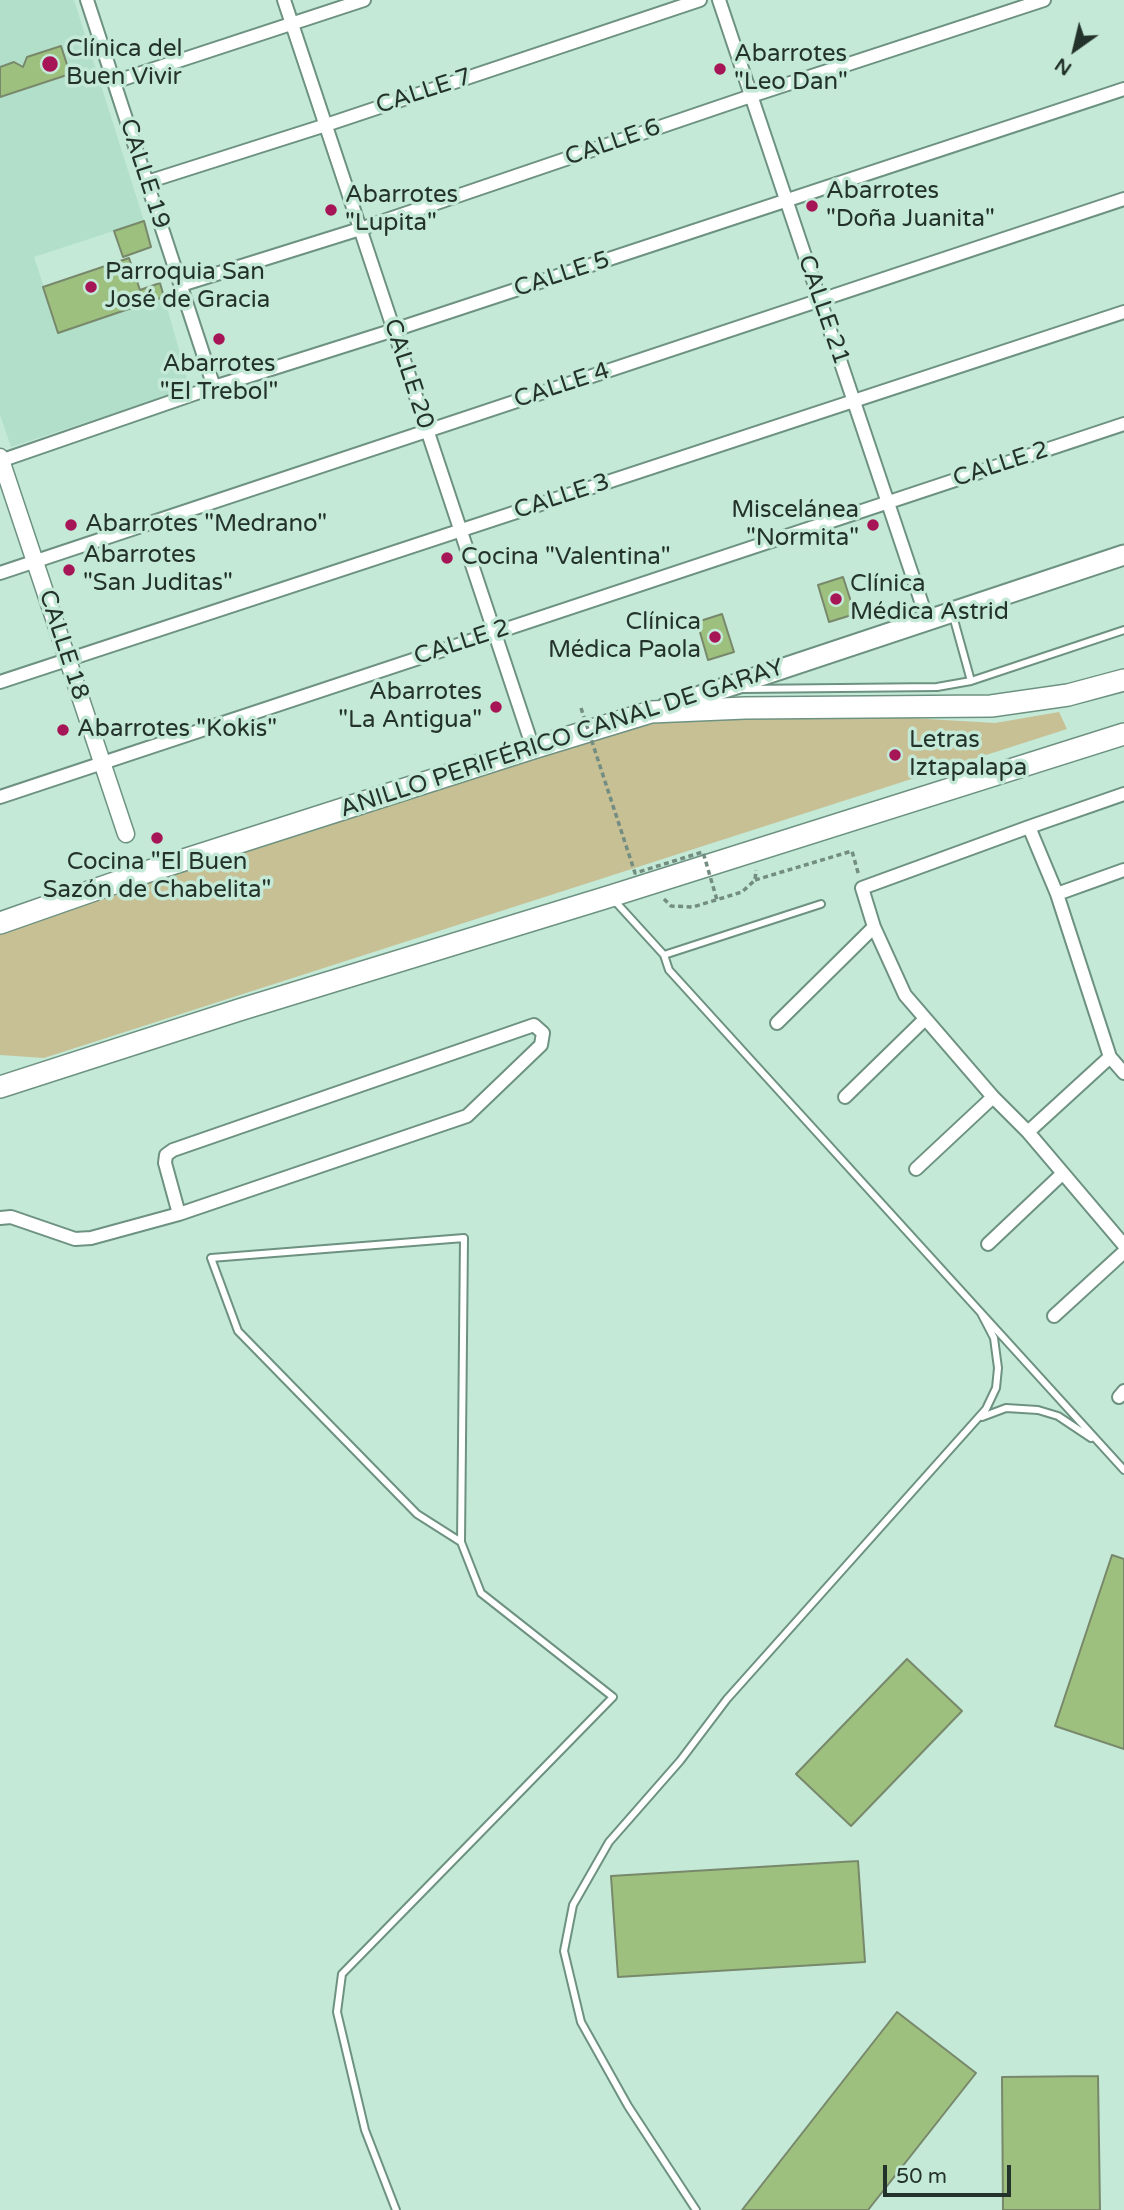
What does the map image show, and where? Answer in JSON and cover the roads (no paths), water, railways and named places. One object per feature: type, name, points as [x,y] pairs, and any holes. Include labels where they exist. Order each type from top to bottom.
[{"type":"highway","points":[[651,712],[745,708],[991,706],[1068,695],[1124,680]]},
{"type":"highway","name":"ANILLO PERIFÉRICO CANAL DE GARAY","points":[[0,923],[141,874],[651,712]]},
{"type":"highway","points":[[4,1084],[611,897],[1124,734]]},
{"type":"main road","name":"ANILLO PERIFÉRICO CANAL DE GARAY","points":[[651,712],[724,690],[951,611],[1124,555]]},
{"type":"street","name":"CALLE 19","points":[[88,0],[214,387]]},
{"type":"street","name":"CALLE 20","points":[[284,0],[533,748]]},
{"type":"street","points":[[114,82],[364,0]]},
{"type":"street","name":"CALLE 7","points":[[147,182],[700,0]]},
{"type":"street","name":"CALLE 21","points":[[719,0],[928,619]]},
{"type":"street","name":"CALLE 6","points":[[181,285],[360,229],[1044,0]]},
{"type":"street","name":"CALLE 5","points":[[0,459],[1124,89]]},
{"type":"street","name":"CALLE 4","points":[[0,573],[1124,199]]},
{"type":"street","name":"CALLE 3","points":[[0,682],[1124,312]]},
{"type":"street","name":"CALLE 2","points":[[0,797],[1124,424]]},
{"type":"street","name":"CALLE 18","points":[[0,459],[126,834]]},
{"type":"street","points":[[1124,794],[862,888],[874,927],[905,995],[993,1097],[1028,1132],[1124,1245]]},
{"type":"street","points":[[1028,827],[1057,894],[1110,1058],[1124,1073]]},
{"type":"street","points":[[1057,894],[1124,870]]},
{"type":"street","points":[[777,1023],[874,927]]},
{"type":"street","points":[[845,1097],[924,1020]]},
{"type":"street","points":[[0,1218],[10,1217],[75,1239],[91,1238],[179,1214],[467,1116],[541,1045],[543,1032],[534,1025],[173,1150],[166,1155],[165,1163],[179,1214]]},
{"type":"street","points":[[1028,1132],[1110,1058]]},
{"type":"street","points":[[916,1169],[993,1097]]},
{"type":"street","points":[[988,1244],[1062,1174]]},
{"type":"street","points":[[1054,1316],[1124,1252]]},
{"type":"lane","points":[[951,611],[971,681]]},
{"type":"lane","points":[[724,690],[936,687],[971,681],[1124,630]]},
{"type":"lane","points":[[611,897],[664,955],[669,970],[1124,1470]]},
{"type":"lane","points":[[664,955],[821,904]]},
{"type":"lane","points":[[396,2210],[365,2130],[337,2011],[342,1974],[613,1697],[481,1593],[461,1542],[464,1238],[211,1258],[238,1331],[417,1514],[461,1542]]},
{"type":"lane","points":[[696,2210],[628,2106],[581,2022],[564,1951],[573,1905],[609,1842],[680,1762],[727,1699],[980,1418],[992,1399],[998,1368],[993,1338],[981,1313]]},
{"type":"lane","points":[[980,1418],[1006,1408],[1038,1410],[1068,1422],[1101,1445]]},
{"type":"place","name":"Clínica del Buen Vivir","points":[[50,64]]},
{"type":"place","name":"Abarrotes \"Leo Dan\"","points":[[720,69]]},
{"type":"place","name":"Abarrotes \"Doña Juanita\"","points":[[812,206]]},
{"type":"place","name":"Abarrotes \"Lupita\"","points":[[331,210]]},
{"type":"place","name":"Parroquia San José de Gracia","points":[[91,287]]},
{"type":"place","name":"Abarrotes \"El Trebol\"","points":[[219,339]]},
{"type":"place","name":"Abarrotes \"Medrano\"","points":[[71,525]]},
{"type":"place","name":"Miscelánea \"Normita\"","points":[[873,525]]},
{"type":"place","name":"Cocina \"Valentina\"","points":[[447,558]]},
{"type":"place","name":"Abarrotes \"San Juditas\"","points":[[69,570]]},
{"type":"place","name":"Clínica Médica Astrid","points":[[836,599]]},
{"type":"place","name":"Clínica Médica Paola","points":[[715,637]]},
{"type":"place","name":"Abarrotes \"La Antigua\"","points":[[496,707]]},
{"type":"place","name":"Abarrotes \"Kokis\"","points":[[63,730]]},
{"type":"place","name":"Letras Iztapalapa","points":[[895,755]]},
{"type":"place","name":"Cocina \"El Buen Sazón de Chabelita\"","points":[[157,838]]}]
